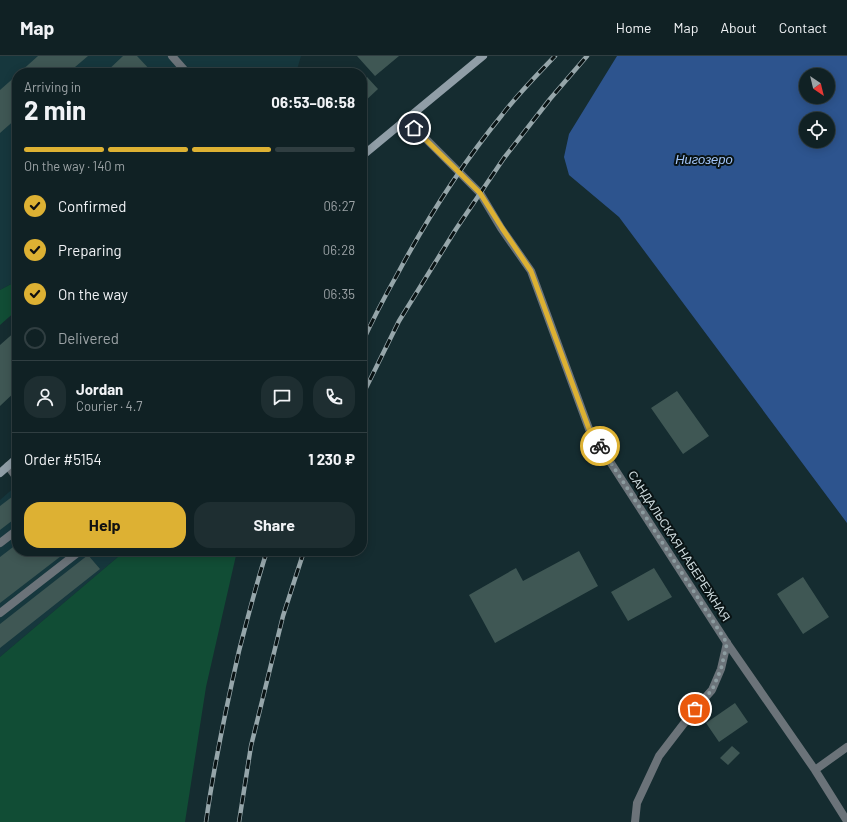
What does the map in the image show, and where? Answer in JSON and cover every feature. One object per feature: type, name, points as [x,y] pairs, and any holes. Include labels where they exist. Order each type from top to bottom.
[{"type":"street","points":[[172,56],[183,68]]},
{"type":"street","points":[[367,152],[483,56]]},
{"type":"street","name":"САНДАЛЬСКАЯ НАБЕРЕЖНАЯ","points":[[406,119],[480,193],[531,271],[589,429],[727,643],[815,770],[847,821]]},
{"type":"street","points":[[0,473],[12,462]]},
{"type":"street","points":[[8,466],[12,471]]},
{"type":"street","points":[[0,544],[12,534]]},
{"type":"street","points":[[0,613],[73,556]]},
{"type":"street","points":[[635,822],[637,803],[659,756],[695,709],[712,690],[721,669],[727,643]]},
{"type":"street","points":[[815,770],[847,747]]},
{"type":"shaded area","points":[[0,56],[301,56],[297,68],[12,68],[12,284],[0,290]]},
{"type":"shaded area","points":[[12,489],[12,556],[119,556],[0,657],[0,500]]},
{"type":"green space","points":[[12,284],[12,314],[0,325],[0,290]]},
{"type":"green space","points":[[119,556],[236,556],[206,687],[185,822],[0,822],[0,657]]},
{"type":"water","name":"Нигозеро","points":[[617,56],[847,56],[847,523],[619,217],[569,175],[564,157],[569,134]]},
{"type":"building","points":[[38,56],[88,56],[74,68],[25,68]]},
{"type":"building","points":[[123,56],[137,56],[148,68],[110,68]]},
{"type":"building","points":[[357,56],[399,56],[375,76]]},
{"type":"building","points":[[367,77],[378,89],[367,99]]},
{"type":"building","points":[[12,79],[12,122],[0,133],[0,90]]},
{"type":"building","points":[[12,334],[12,395],[0,406],[0,345]]},
{"type":"building","points":[[677,391],[709,436],[683,454],[651,408]]},
{"type":"building","points":[[12,497],[12,521],[0,530],[0,506]]},
{"type":"building","points":[[12,548],[12,556],[61,556],[0,603],[0,557]]},
{"type":"building","points":[[579,551],[598,586],[495,643],[469,595],[516,568],[523,581]]},
{"type":"building","points":[[87,556],[89,556],[100,569],[0,648],[0,624]]},
{"type":"building","points":[[654,568],[672,597],[628,621],[611,592]]},
{"type":"building","points":[[803,577],[829,617],[803,634],[777,594]]},
{"type":"building","points":[[735,703],[748,722],[719,742],[706,723]]},
{"type":"building","points":[[732,746],[740,753],[728,765],[720,758]]},
{"type":"railway","points":[[367,333],[409,252],[459,172],[508,107],[555,56]]},
{"type":"railway","points":[[367,386],[399,321],[456,229],[504,158],[550,99],[587,56]]},
{"type":"railway","points":[[206,822],[234,672],[265,556]]},
{"type":"railway","points":[[239,822],[251,746],[283,616],[302,556]]},
{"type":"way so far","points":[[600,446],[727,643],[721,669],[712,690],[695,709]]},
{"type":"route","points":[[414,128],[480,193],[531,271],[589,429],[600,446]]}]
